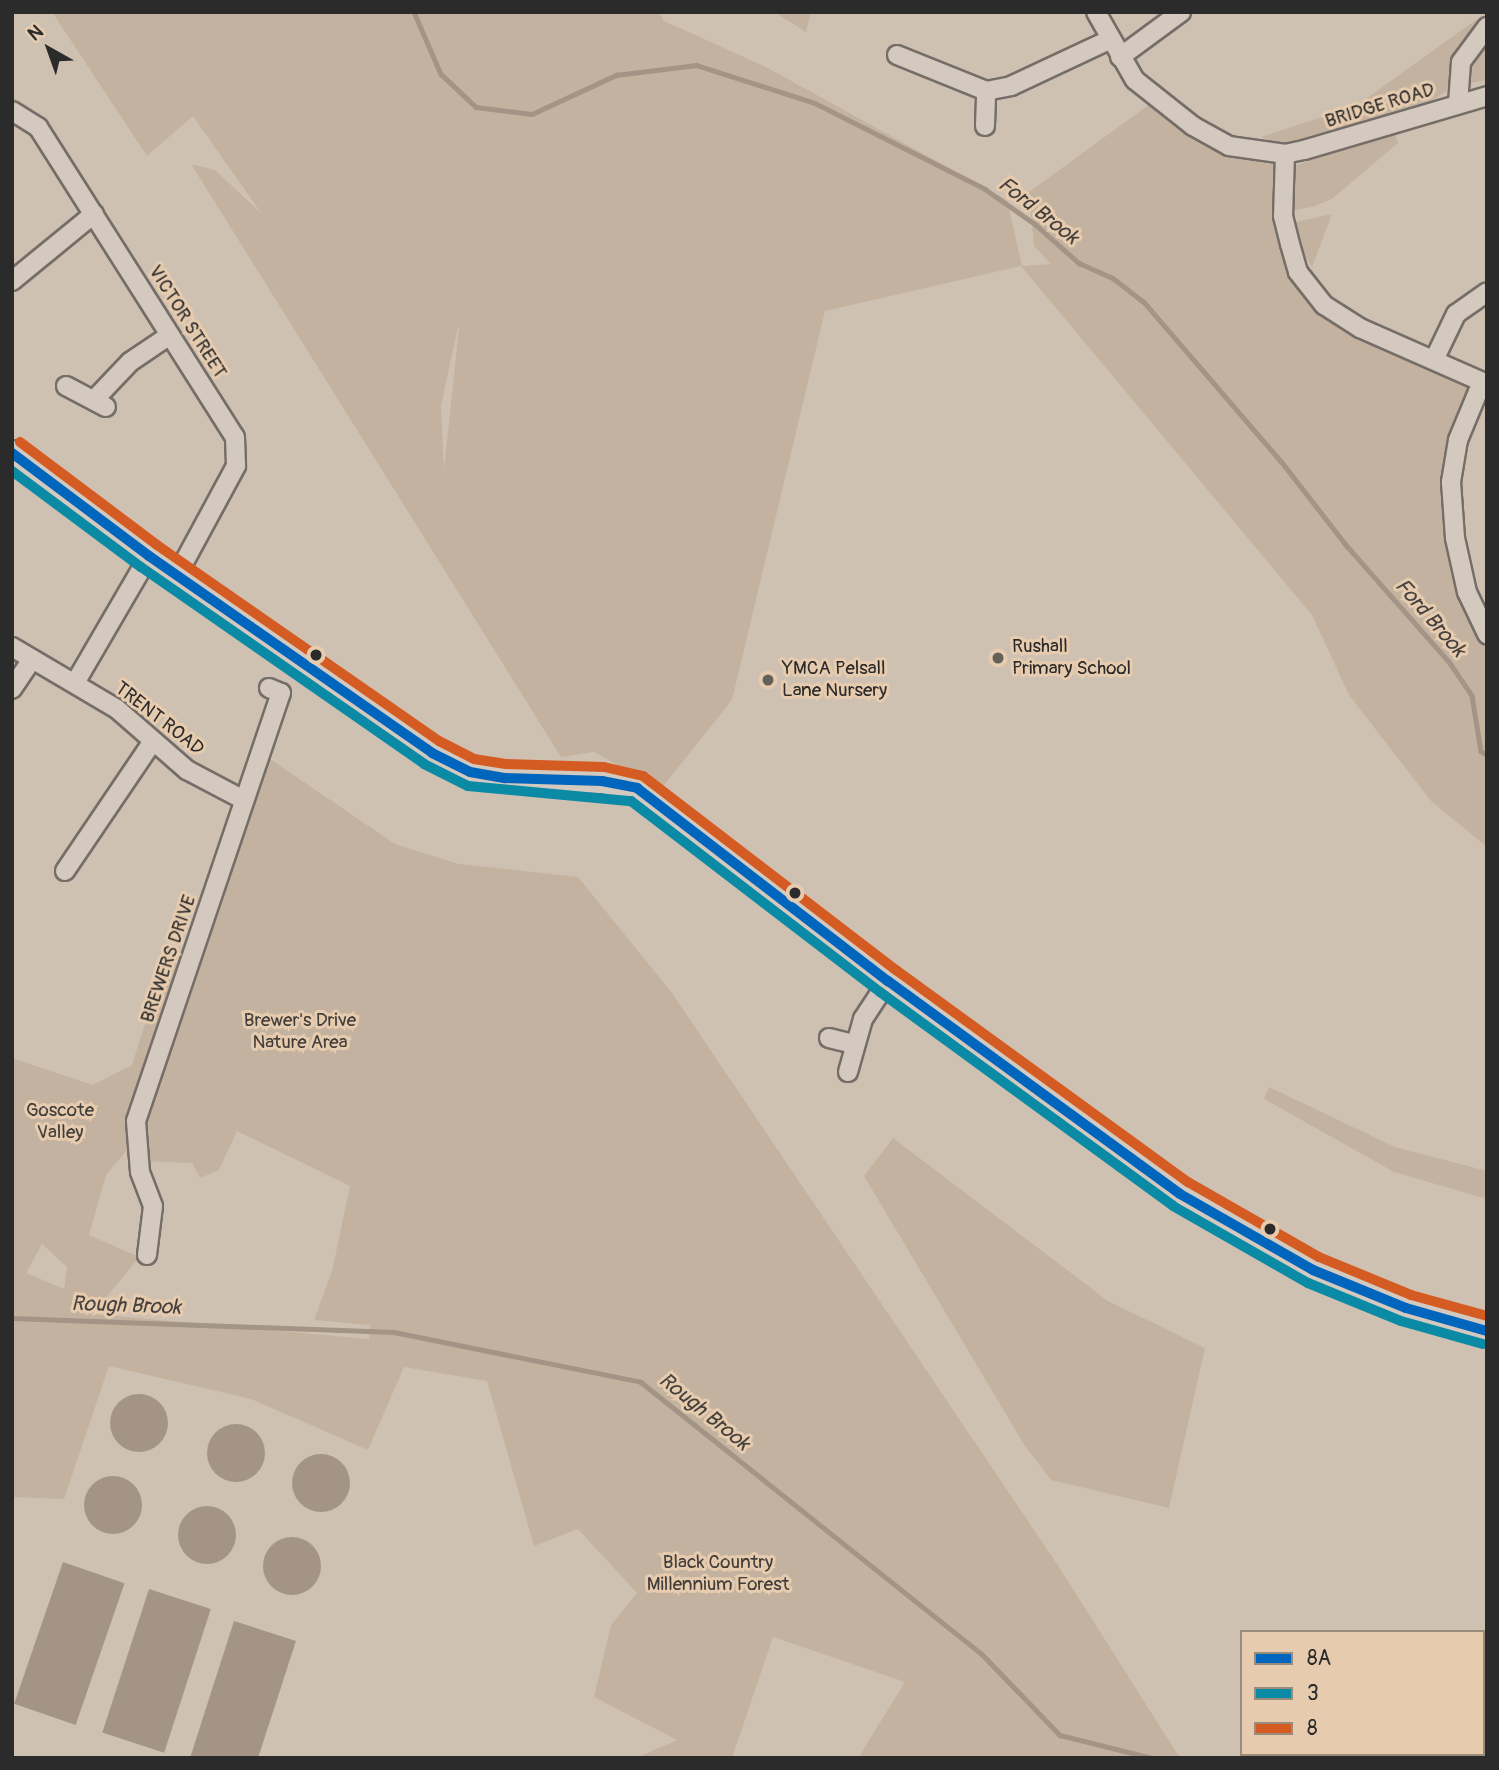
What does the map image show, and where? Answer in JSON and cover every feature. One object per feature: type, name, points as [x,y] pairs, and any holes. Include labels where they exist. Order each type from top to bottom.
[{"type":"main road","points":[[12,453],[149,556],[432,753],[470,772],[524,780],[601,781],[637,788],[888,981],[1180,1194],[1313,1270],[1406,1308],[1487,1331]]},
{"type":"street","points":[[1096,12],[1119,57],[1147,91],[1217,140],[1285,154],[1283,216],[1298,272],[1324,305],[1360,328],[1484,383],[1458,440],[1451,482],[1461,565],[1487,634]]},
{"type":"street","points":[[1119,57],[1181,12]]},
{"type":"street","points":[[1458,104],[1461,62],[1487,27]]},
{"type":"street","points":[[898,53],[986,91],[1011,86],[1109,40]]},
{"type":"street","points":[[985,126],[986,91]]},
{"type":"street","name":"BRIDGE ROAD","points":[[1285,154],[1487,96]]},
{"type":"street","name":"VICTOR STREET","points":[[12,111],[25,115],[38,127],[235,437],[236,466],[177,575]]},
{"type":"street","points":[[12,281],[94,214]]},
{"type":"street","points":[[1434,360],[1456,314],[1487,292]]},
{"type":"street","points":[[66,386],[100,403],[130,362],[170,335]]},
{"type":"street","points":[[75,683],[149,556]]},
{"type":"street","name":"TRENT ROAD","points":[[12,647],[117,709],[187,770],[244,800]]},
{"type":"street","points":[[12,689],[32,659]]},
{"type":"street","name":"BREWERS DRIVE","points":[[147,1255],[153,1206],[140,1172],[136,1121],[281,693],[269,688]]},
{"type":"street","points":[[65,871],[109,820],[153,741]]},
{"type":"street","points":[[848,1072],[853,1044],[863,1019],[888,981]]},
{"type":"street","points":[[829,1038],[853,1044]]},
{"type":"green space","points":[[52,12],[659,12],[664,21],[766,67],[1007,200],[1022,266],[1051,264],[1034,246],[1029,192],[1150,104],[1221,149],[1272,163],[1310,301],[1355,336],[1469,385],[1448,438],[1446,540],[1458,594],[1487,647],[1487,847],[1431,801],[1349,695],[1312,615],[1021,266],[825,311],[732,700],[661,789],[594,752],[561,757],[191,164],[215,170],[261,213],[193,116],[147,156]],"holes":[[[459,328],[444,469],[441,406]]]},
{"type":"green space","points":[[774,12],[811,12],[806,32]]},
{"type":"green space","points":[[1477,19],[1458,53],[1448,90],[1433,100],[1279,145],[1261,137],[1356,106]]},
{"type":"green space","points":[[1487,40],[1487,80],[1471,83],[1468,66]]},
{"type":"green space","points":[[1394,132],[1398,143],[1332,199],[1295,210],[1290,205],[1294,166]]},
{"type":"green space","points":[[1332,214],[1312,267],[1291,231],[1296,222]]},
{"type":"green space","points":[[270,759],[395,844],[459,864],[578,877],[672,993],[1059,1567],[1180,1758],[858,1758],[905,1682],[773,1637],[732,1758],[636,1758],[677,1740],[594,1697],[611,1625],[637,1593],[578,1529],[534,1546],[487,1381],[404,1367],[368,1450],[251,1399],[109,1366],[64,1499],[12,1497],[12,1058],[93,1085],[132,1065],[164,964],[179,964],[132,1121],[132,1144],[106,1175],[89,1235],[139,1257],[93,1314],[369,1339],[370,1325],[314,1320],[332,1271],[350,1186],[237,1131],[219,1170],[200,1178],[192,1163],[142,1161],[143,1134]],"holes":[[[42,1244],[67,1267],[64,1289],[26,1273]]]},
{"type":"green space","points":[[1269,1087],[1395,1147],[1487,1171],[1487,1199],[1394,1172],[1264,1099]]},
{"type":"green space","points":[[893,1138],[1108,1301],[1205,1348],[1169,1508],[1051,1480],[1025,1446],[864,1176]]},
{"type":"shaded area","points":[[133,1394],[145,1394],[160,1402],[168,1417],[168,1429],[160,1444],[145,1452],[133,1452],[118,1444],[110,1429],[110,1417],[118,1402]]},
{"type":"shaded area","points":[[230,1424],[242,1424],[257,1432],[265,1447],[265,1459],[257,1474],[242,1482],[230,1482],[215,1474],[207,1459],[207,1447],[215,1432]]},
{"type":"shaded area","points":[[315,1454],[327,1454],[342,1462],[350,1477],[350,1489],[342,1504],[327,1512],[315,1512],[300,1504],[292,1489],[292,1477],[300,1462]]},
{"type":"shaded area","points":[[107,1476],[119,1476],[134,1484],[142,1499],[142,1511],[134,1526],[119,1534],[107,1534],[92,1526],[84,1511],[84,1499],[92,1484]]},
{"type":"shaded area","points":[[201,1506],[213,1506],[228,1514],[236,1529],[236,1541],[228,1556],[213,1564],[201,1564],[186,1556],[178,1541],[178,1529],[186,1514]]},
{"type":"shaded area","points":[[286,1537],[298,1537],[313,1545],[321,1560],[321,1572],[313,1587],[298,1595],[286,1595],[271,1587],[263,1572],[263,1560],[271,1545]]},
{"type":"shaded area","points":[[63,1562],[124,1583],[76,1725],[14,1704]]},
{"type":"shaded area","points":[[149,1589],[211,1609],[164,1753],[102,1733]]},
{"type":"shaded area","points":[[234,1621],[296,1641],[258,1758],[190,1758]]},
{"type":"waterway","name":"Ford Brook","points":[[414,12],[441,74],[476,107],[532,114],[616,75],[696,65],[815,103],[985,189],[1035,224],[1079,263],[1113,278],[1144,302],[1281,461],[1347,546],[1450,663],[1472,696],[1481,751],[1487,755]]},
{"type":"waterway","name":"Rough Brook","points":[[12,1318],[394,1332],[641,1382],[981,1653],[1060,1735],[1152,1758]]},
{"type":"transit line","name":"8","points":[[20,442],[157,545],[439,741],[474,759],[506,764],[604,767],[643,776],[896,970],[1188,1182],[1319,1257],[1411,1295],[1487,1316]]},
{"type":"transit line","name":"8A","points":[[12,453],[149,556],[432,753],[470,772],[505,778],[602,781],[637,788],[888,981],[1180,1194],[1313,1270],[1406,1308],[1487,1331]]},
{"type":"transit line","name":"3","points":[[12,471],[141,567],[424,764],[468,786],[631,801],[880,992],[1173,1206],[1308,1283],[1401,1321],[1483,1344]]},
{"type":"place","name":"Rushall Primary School","points":[[998,658]]},
{"type":"place","name":"YMCA Pelsall Lane Nursery","points":[[768,680]]},
{"type":"park label","name":"Brewer's Drive Nature Area","points":[[300,1032]]},
{"type":"park label","name":"Goscote Valley","points":[[60,1122]]},
{"type":"park label","name":"Black Country Millennium Forest","points":[[718,1574]]}]
